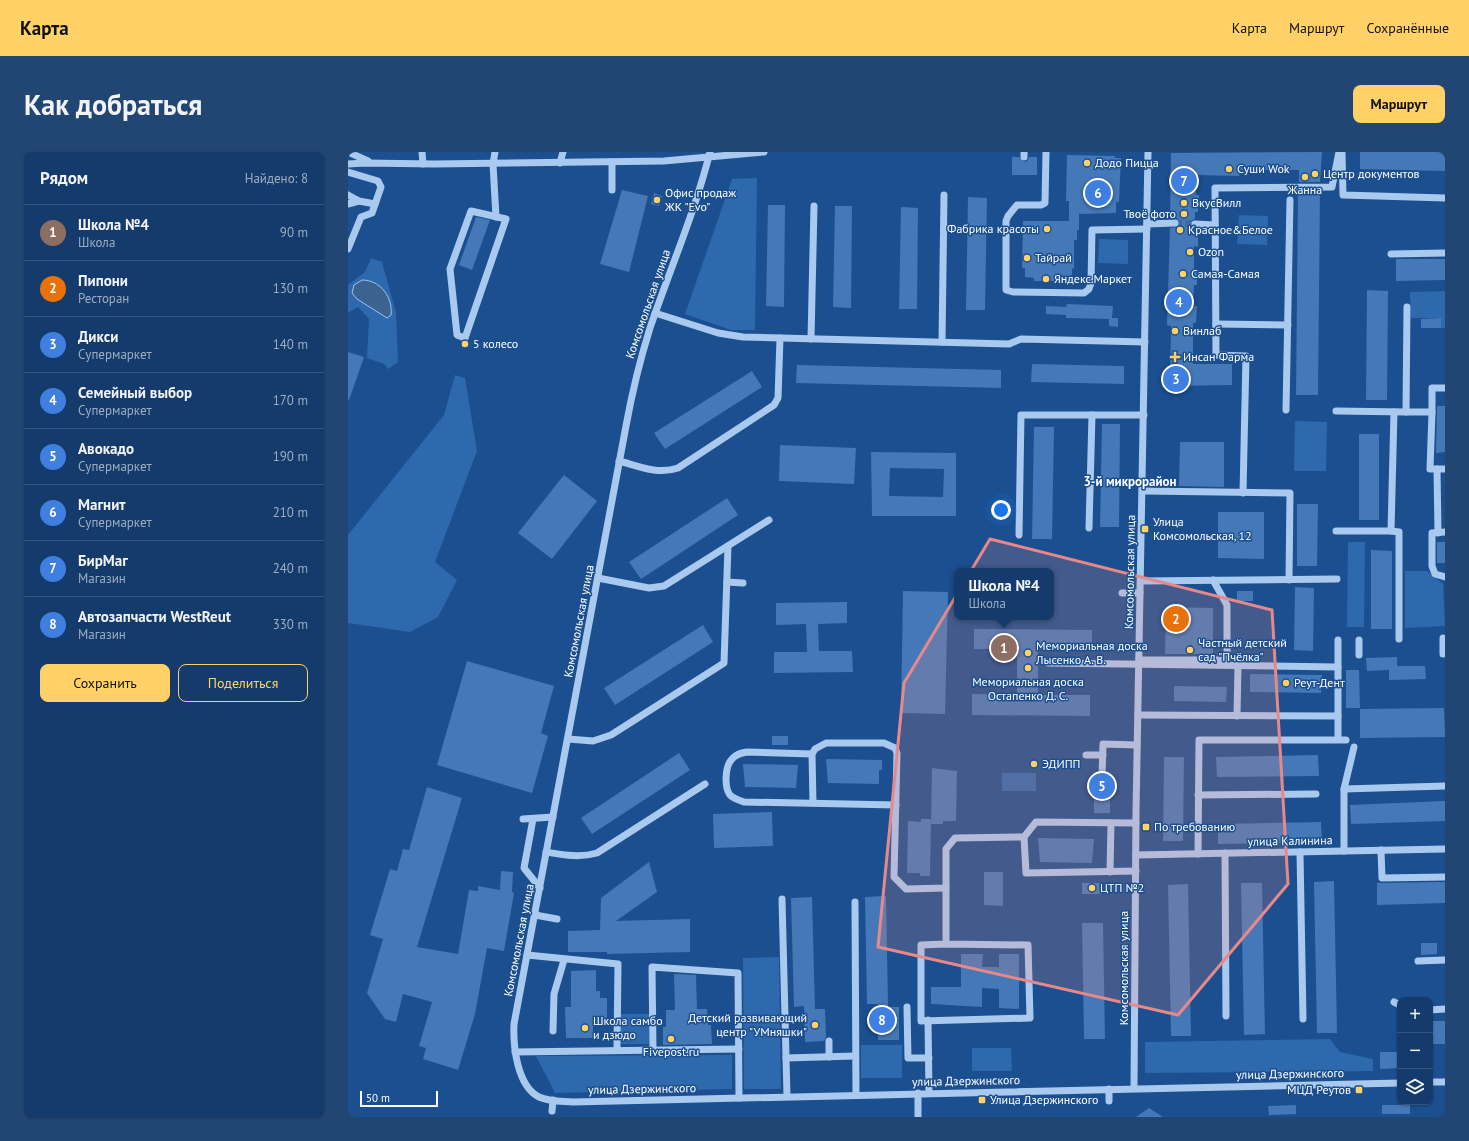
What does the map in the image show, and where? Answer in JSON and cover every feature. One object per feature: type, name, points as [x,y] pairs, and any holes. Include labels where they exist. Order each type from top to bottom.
[{"type":"street","points":[[348,152],[357,157],[376,163]]},
{"type":"street","points":[[422,152],[423,164]]},
{"type":"street","points":[[495,152],[493,164],[496,217]]},
{"type":"street","points":[[560,163],[563,152]]},
{"type":"street","points":[[348,164],[612,162],[764,152]]},
{"type":"street","points":[[1046,152],[1045,203],[1040,205],[1017,205],[1006,218],[1006,290],[1013,292],[1084,293],[1091,283],[1092,230],[1175,224]]},
{"type":"street","name":"Комсомольская улица","points":[[1134,1088],[1137,744],[1143,491],[1148,152]]},
{"type":"street","points":[[1340,152],[1343,195],[1445,198]]},
{"type":"street","points":[[1243,492],[1246,356],[1216,355],[1215,188],[1332,187],[1340,152]]},
{"type":"street","name":"Комсомольская улица","points":[[534,1093],[522,1075],[515,1052],[514,1024],[619,461],[639,365],[658,305],[701,186],[710,155]]},
{"type":"street","points":[[612,162],[612,190]]},
{"type":"street","points":[[348,172],[378,181],[381,187],[372,213],[361,217],[348,249]]},
{"type":"street","points":[[348,195],[359,201],[375,204]]},
{"type":"street","points":[[942,342],[944,195]]},
{"type":"street","points":[[1286,410],[1290,200]]},
{"type":"street","points":[[348,204],[359,201]]},
{"type":"street","points":[[811,339],[814,206]]},
{"type":"street","points":[[471,211],[496,217],[506,219],[465,338],[457,335],[450,268],[471,211]]},
{"type":"street","points":[[1195,224],[1215,225]]},
{"type":"street","points":[[1391,254],[1445,253]]},
{"type":"street","points":[[651,302],[658,305]]},
{"type":"street","points":[[1406,412],[1407,306]]},
{"type":"street","points":[[656,314],[731,336],[1009,344],[1021,339],[1145,342]]},
{"type":"street","points":[[1216,324],[1288,325]]},
{"type":"street","points":[[619,461],[656,471],[670,471],[678,468],[774,405],[778,398],[780,338]]},
{"type":"street","points":[[1445,388],[1432,388],[1430,469],[1445,469]]},
{"type":"street","points":[[1336,411],[1432,412]]},
{"type":"street","points":[[1391,532],[1394,412]]},
{"type":"street","points":[[1019,535],[1018,415],[1144,415]]},
{"type":"street","points":[[1089,528],[1092,415]]},
{"type":"street","points":[[1437,469],[1442,532],[1432,533],[1432,566],[1435,574],[1445,577]]},
{"type":"street","points":[[1143,491],[1290,493],[1289,580]]},
{"type":"street","points":[[598,578],[649,588],[664,586],[769,520]]},
{"type":"street","points":[[1336,531],[1399,532],[1399,639]]},
{"type":"street","points":[[568,739],[593,741],[611,735],[724,663],[728,546]]},
{"type":"street","points":[[1141,581],[1337,579]]},
{"type":"street","points":[[1048,663],[1227,660],[1227,606],[1213,580]]},
{"type":"street","points":[[727,582],[743,583]]},
{"type":"street","points":[[1122,593],[1140,593]]},
{"type":"street","points":[[1443,638],[1443,654]]},
{"type":"street","points":[[1338,640],[1338,739]]},
{"type":"street","points":[[1359,640],[1359,655]]},
{"type":"street","points":[[1139,662],[1238,666],[1338,667]]},
{"type":"street","points":[[1237,716],[1238,666]]},
{"type":"street","points":[[1138,716],[1338,716]]},
{"type":"street","points":[[1198,854],[1198,740],[1346,740]]},
{"type":"street","points":[[813,803],[812,754],[816,749],[826,743],[889,744],[895,748],[897,753],[894,877],[906,889],[946,888]]},
{"type":"street","points":[[1102,776],[1103,744],[1137,744]]},
{"type":"street","points":[[1344,851],[1344,789],[1354,747]]},
{"type":"street","points":[[812,754],[747,752],[738,754],[732,759],[728,766],[727,788],[736,800],[744,802],[896,805]]},
{"type":"street","points":[[1086,755],[1103,756]]},
{"type":"street","points":[[546,852],[575,857],[597,853],[705,784]]},
{"type":"street","points":[[1344,789],[1445,786]]},
{"type":"street","points":[[1198,795],[1316,794]]},
{"type":"street","points":[[523,819],[553,817]]},
{"type":"street","points":[[534,819],[524,868],[540,888]]},
{"type":"street","points":[[1136,823],[1036,822],[1024,837],[1026,873],[1136,872]]},
{"type":"street","points":[[1110,872],[1111,823]]},
{"type":"street","points":[[946,944],[946,849],[955,838],[1024,837]]},
{"type":"street","name":"улица Калинина","points":[[1136,855],[1445,848]]},
{"type":"street","points":[[1381,850],[1382,878],[1445,877]]},
{"type":"street","points":[[1300,852],[1303,1019]]},
{"type":"street","points":[[1225,853],[1226,1016]]},
{"type":"street","points":[[782,899],[787,1096]]},
{"type":"street","points":[[855,902],[856,1095]]},
{"type":"street","points":[[535,915],[557,919]]},
{"type":"street","points":[[946,944],[1028,945],[1030,1018],[922,1020],[921,945],[946,944]]},
{"type":"street","points":[[527,955],[564,960],[618,964],[617,1050]]},
{"type":"street","points":[[553,1031],[554,994],[564,960]]},
{"type":"street","points":[[1418,961],[1445,960]]},
{"type":"street","points":[[653,1050],[652,967],[738,973],[739,1098]]},
{"type":"street","points":[[907,1006],[908,1058],[929,1058]]},
{"type":"street","points":[[1433,1010],[1445,1010]]},
{"type":"street","points":[[928,1020],[929,1093]]},
{"type":"street","points":[[829,1041],[829,1057]]},
{"type":"street","points":[[515,1052],[739,1049]]},
{"type":"street","points":[[786,1058],[855,1056]]},
{"type":"street","points":[[1433,1082],[1445,1082]]},
{"type":"street","name":"улица Дзержинского","points":[[534,1093],[553,1100],[573,1102],[1397,1083]]},
{"type":"street","points":[[1109,1089],[1109,1101]]},
{"type":"street","points":[[918,1094],[918,1117]]},
{"type":"street","points":[[552,1111],[553,1100]]},
{"type":"highlighted area","points":[[990,539],[1272,610],[1288,884],[1178,1015],[878,947],[904,683]]},
{"type":"shaded area","points":[[757,178],[755,330],[731,330],[685,314],[732,179]]},
{"type":"shaded area","points":[[1239,215],[1268,216],[1267,245],[1237,244]]},
{"type":"shaded area","points":[[1099,239],[1128,240],[1128,264],[1098,263]]},
{"type":"shaded area","points":[[371,258],[382,262],[396,313],[398,362],[388,369],[384,364],[367,358],[369,319],[358,307],[348,313],[348,285],[365,272]]},
{"type":"shaded area","points":[[362,280],[375,283],[388,296],[391,315],[387,318],[357,299],[352,293],[354,285]]},
{"type":"shaded area","points":[[1445,291],[1445,328],[1441,328],[1441,318],[1411,318],[1410,292]]},
{"type":"shaded area","points":[[455,375],[465,378],[477,451],[435,562],[457,580],[438,617],[410,632],[348,623],[348,535],[444,415]]},
{"type":"shaded area","points":[[1295,421],[1327,422],[1326,471],[1294,471]]},
{"type":"shaded area","points":[[1348,542],[1365,542],[1364,627],[1347,627]]},
{"type":"shaded area","points":[[1405,571],[1427,571],[1443,584],[1445,626],[1405,628]]},
{"type":"shaded area","points":[[1002,773],[1036,773],[1036,791],[1002,791]]},
{"type":"shaded area","points":[[779,957],[781,1089],[744,1089],[743,958]]},
{"type":"shaded area","points":[[621,1014],[649,1014],[649,1044],[621,1044]]},
{"type":"shaded area","points":[[1330,1039],[1340,1052],[1373,1059],[1373,1071],[1145,1073],[1145,1042]]},
{"type":"shaded area","points":[[861,1045],[902,1045],[902,1078],[861,1078]]},
{"type":"shaded area","points":[[972,1048],[1011,1048],[1012,1071],[972,1071]]},
{"type":"shaded area","points":[[732,1055],[732,1089],[555,1093],[536,1056]]},
{"type":"building","points":[[1322,152],[1320,182],[1299,182],[1299,170],[1240,170],[1239,176],[1196,175],[1196,195],[1199,195],[1198,212],[1195,212],[1195,219],[1191,221],[1190,224],[1195,229],[1194,232],[1198,232],[1198,247],[1194,246],[1194,269],[1197,269],[1197,285],[1194,285],[1193,306],[1197,306],[1196,323],[1193,323],[1193,364],[1232,364],[1232,385],[1170,386],[1171,326],[1167,325],[1170,228],[1177,227],[1180,223],[1177,218],[1170,218],[1171,153]]},
{"type":"building","points":[[1360,152],[1445,152],[1445,171],[1360,169]]},
{"type":"building","points":[[1067,155],[1115,156],[1115,158],[1121,158],[1119,202],[1116,202],[1116,213],[1079,214],[1079,230],[1077,230],[1077,240],[1074,240],[1074,269],[1072,268],[1072,278],[1062,278],[1062,281],[1034,281],[1034,278],[1025,277],[1025,268],[1022,268],[1023,221],[1069,221],[1069,201],[1066,201]]},
{"type":"building","points":[[1012,157],[1019,157],[1024,162],[1027,161],[1029,157],[1037,157],[1037,175],[1012,175]]},
{"type":"building","points":[[622,190],[648,196],[629,272],[600,264]]},
{"type":"building","points":[[1298,192],[1320,192],[1318,395],[1296,395]]},
{"type":"building","name":"Офис продаж ЖК \"Evo\"","points":[[654,193],[662,196],[659,206],[651,204]]},
{"type":"building","points":[[968,197],[987,198],[985,310],[966,310]]},
{"type":"building","points":[[768,205],[785,205],[784,307],[766,306]]},
{"type":"building","points":[[835,206],[852,206],[851,308],[833,307]]},
{"type":"building","points":[[901,207],[918,208],[917,309],[899,309]]},
{"type":"building","points":[[476,217],[490,220],[472,270],[459,265]]},
{"type":"building","points":[[1396,259],[1445,259],[1445,280],[1396,281]]},
{"type":"building","points":[[1367,290],[1388,291],[1387,400],[1366,400]]},
{"type":"building","points":[[1067,304],[1113,306],[1112,318],[1118,318],[1118,327],[1109,326],[1109,319],[1066,318],[1066,315],[1046,314],[1046,306],[1066,307]]},
{"type":"building","points":[[1441,318],[1441,328],[1421,328],[1421,319]]},
{"type":"building","points":[[348,352],[364,357],[349,400],[348,400]]},
{"type":"building","points":[[1032,364],[1124,366],[1124,384],[1031,382]]},
{"type":"building","points":[[797,365],[1001,370],[1001,388],[796,383]]},
{"type":"building","points":[[752,371],[762,387],[665,449],[654,433]]},
{"type":"building","points":[[1437,406],[1445,406],[1445,452],[1436,453]]},
{"type":"building","points":[[1102,424],[1120,424],[1119,527],[1100,527]]},
{"type":"building","points":[[1034,427],[1054,427],[1052,539],[1032,539]]},
{"type":"building","points":[[1359,434],[1379,434],[1379,520],[1359,520]]},
{"type":"building","points":[[1180,442],[1224,442],[1224,487],[1179,486]]},
{"type":"building","points":[[780,445],[856,448],[854,484],[779,481]]},
{"type":"building","points":[[871,452],[956,453],[956,516],[872,516]],"holes":[[[890,468],[944,469],[943,497],[889,496]]]},
{"type":"building","points":[[564,475],[597,501],[552,559],[518,533]]},
{"type":"building","points":[[727,498],[738,515],[641,579],[629,562]]},
{"type":"building","points":[[1297,504],[1318,504],[1317,566],[1297,566]]},
{"type":"building","points":[[1218,512],[1264,512],[1264,559],[1218,558]]},
{"type":"building","points":[[1437,542],[1445,542],[1445,563],[1437,563]]},
{"type":"building","points":[[1371,550],[1392,551],[1392,629],[1371,629]]},
{"type":"building","points":[[1295,587],[1314,588],[1313,651],[1294,650]]},
{"type":"building","points":[[903,591],[948,592],[945,714],[901,713]]},
{"type":"building","points":[[1237,591],[1253,591],[1253,601],[1237,601]]},
{"type":"building","points":[[847,602],[847,623],[818,624],[819,651],[852,651],[853,672],[774,673],[774,652],[807,652],[806,624],[776,625],[776,603]]},
{"type":"building","points":[[1166,607],[1213,608],[1213,654],[1165,654]]},
{"type":"building","points":[[703,625],[713,642],[615,705],[604,688]]},
{"type":"building","points":[[974,629],[1092,630],[1092,650],[1038,649],[1038,695],[1090,695],[1090,716],[972,715],[972,694],[1017,695],[1017,649],[974,649]]},
{"type":"building","points":[[1397,657],[1397,666],[1425,666],[1426,679],[1389,680],[1389,670],[1367,671],[1366,658]]},
{"type":"building","points":[[467,661],[554,686],[541,733],[548,736],[532,793],[437,765]]},
{"type":"building","points":[[1346,670],[1359,670],[1360,708],[1346,708]]},
{"type":"building","name":"Реут-Дент","points":[[1250,674],[1322,675],[1321,693],[1250,692]]},
{"type":"building","points":[[1174,686],[1227,687],[1226,702],[1174,701]]},
{"type":"building","points":[[1444,708],[1445,737],[1360,738],[1360,709]]},
{"type":"building","points":[[772,736],[788,736],[788,745],[772,745]]},
{"type":"building","points":[[679,753],[690,770],[592,834],[581,818]]},
{"type":"building","points":[[1318,755],[1319,776],[1217,777],[1216,757]]},
{"type":"building","points":[[1164,757],[1184,757],[1183,841],[1163,841]]},
{"type":"building","points":[[826,759],[882,760],[882,770],[879,770],[879,784],[828,783]]},
{"type":"building","points":[[743,764],[798,765],[796,788],[745,787]]},
{"type":"building","points":[[932,768],[957,771],[956,821],[943,821],[943,824],[931,824]]},
{"type":"building","points":[[1094,776],[1097,776],[1099,780],[1102,781],[1107,776],[1110,776],[1110,813],[1094,813]]},
{"type":"building","points":[[427,787],[462,798],[417,947],[458,954],[469,890],[478,891],[478,886],[500,890],[501,871],[513,872],[512,892],[514,893],[504,951],[487,948],[475,1014],[458,1070],[423,1059],[426,1048],[419,1046],[432,1002],[403,994],[396,1022],[385,1019],[367,993],[383,939],[370,935],[390,869],[397,871],[403,849],[409,850]]},
{"type":"building","points":[[1445,801],[1445,821],[1351,824],[1350,805]]},
{"type":"building","points":[[772,812],[773,846],[714,848],[713,814]]},
{"type":"building","points":[[921,819],[931,819],[930,876],[920,876],[920,873],[907,873],[908,821],[921,822]]},
{"type":"building","points":[[1321,822],[1322,842],[1218,844],[1218,824]]},
{"type":"building","points":[[1038,838],[1094,839],[1092,863],[1040,862]]},
{"type":"building","points":[[649,862],[657,892],[616,921],[690,919],[690,952],[607,954],[607,952],[568,952],[568,931],[600,930],[601,898]]},
{"type":"building","points":[[984,872],[1003,872],[1003,906],[984,905]]},
{"type":"building","points":[[1334,881],[1337,1033],[1317,1033],[1314,882]]},
{"type":"building","points":[[1445,882],[1445,903],[1377,905],[1377,883]]},
{"type":"building","name":"ЦТП №2","points":[[1082,883],[1102,883],[1102,894],[1082,894]]},
{"type":"building","points":[[1241,883],[1262,883],[1265,1034],[1244,1035]]},
{"type":"building","points":[[1188,884],[1191,1036],[1171,1036],[1168,885]]},
{"type":"building","points":[[886,896],[888,1007],[899,1007],[899,1040],[878,1040],[878,1004],[867,1004],[865,897]]},
{"type":"building","points":[[812,897],[815,1009],[825,1009],[826,1037],[824,1041],[805,1042],[804,1006],[794,1007],[791,898]]},
{"type":"building","points":[[1082,923],[1103,923],[1105,1039],[1084,1039]]},
{"type":"building","points":[[1421,943],[1437,943],[1437,954],[1421,955]]},
{"type":"building","points":[[961,954],[983,954],[982,967],[999,967],[999,954],[1019,954],[1019,1009],[999,1008],[999,989],[982,988],[982,1007],[931,1004],[931,987],[961,987]]},
{"type":"building","points":[[596,970],[596,991],[600,991],[600,998],[607,998],[607,1020],[593,1020],[593,1038],[566,1038],[565,1007],[571,1007],[571,971]]},
{"type":"building","points":[[674,974],[696,975],[697,1009],[707,1009],[708,1025],[711,1025],[712,1044],[663,1045],[663,1027],[666,1027],[666,1010],[675,1010]]},
{"type":"building","points":[[1433,1021],[1445,1021],[1445,1044],[1433,1044]]},
{"type":"building","points":[[1380,1052],[1397,1052],[1397,1068],[1380,1069]]},
{"type":"building","points":[[1296,1105],[1296,1114],[1269,1115],[1268,1106]]},
{"type":"building","points":[[1382,1105],[1410,1105],[1410,1114],[1382,1114]]},
{"type":"building","points":[[1149,1108],[1163,1117],[1136,1117]]},
{"type":"tunnel","points":[[1175,223],[1195,224]]},
{"type":"place","name":"Додо Пицца","points":[[1087,163]]},
{"type":"place","name":"Суши Wok","points":[[1229,169]]},
{"type":"place","name":"Центр документов","points":[[1315,174]]},
{"type":"place","name":"Жанна","points":[[1305,177]]},
{"type":"place","name":"БирМаг","points":[[1184,181]]},
{"type":"place","name":"Магнит","points":[[1098,193]]},
{"type":"place","name":"Офис продаж ЖК \"Evo\"","points":[[657,200]]},
{"type":"place","name":"ВкусВилл","points":[[1184,203]]},
{"type":"place","name":"Твоё фото","points":[[1184,214]]},
{"type":"place","name":"Фабрика красоты","points":[[1047,229]]},
{"type":"place","name":"Красное&Белое","points":[[1180,230]]},
{"type":"place","name":"Ozon","points":[[1190,252]]},
{"type":"place","name":"Тайрай","points":[[1027,258]]},
{"type":"place","name":"Самая-Самая","points":[[1183,274]]},
{"type":"place","name":"Яндекс.Маркет","points":[[1046,279]]},
{"type":"place","name":"Семейный выбор","points":[[1179,302]]},
{"type":"place","name":"Винлаб","points":[[1175,331]]},
{"type":"place","name":"5 колесо","points":[[465,344]]},
{"type":"place","name":"Инсан Фарма","points":[[1175,357]]},
{"type":"place","name":"Дикси","points":[[1176,379]]},
{"type":"place","name":"Улица Комсомольская, 12","points":[[1145,529]]},
{"type":"place","name":"Пипони","points":[[1176,619]]},
{"type":"place","name":"Школа №4","points":[[1004,648]]},
{"type":"place","name":"Частный детский сад \"Пчёлка\"","points":[[1190,650]]},
{"type":"place","name":"Мемориальная доска Лысенко А. В.","points":[[1028,653]]},
{"type":"place","name":"Мемориальная доска Остапенко Д. С.","points":[[1028,668]]},
{"type":"place","name":"Реут-Дент","points":[[1286,683]]},
{"type":"place","name":"ЭДИПП","points":[[1034,764]]},
{"type":"place","name":"Авокадо","points":[[1102,786]]},
{"type":"place","name":"По требованию","points":[[1146,827]]},
{"type":"place","name":"ЦТП №2","points":[[1092,888]]},
{"type":"place","name":"Автозапчасти WestReut","points":[[882,1020]]},
{"type":"place","name":"Детский развивающий центр \"УМняшки\"","points":[[815,1025]]},
{"type":"place","name":"Школа самбо и дзюдо","points":[[585,1028]]},
{"type":"place","name":"Fivepost.ru","points":[[671,1039]]},
{"type":"place","name":"МЦД Реутов","points":[[1359,1090]]},
{"type":"place","name":"Улица Дзержинского","points":[[982,1100]]},
{"type":"district","name":"3-й микрорайон","points":[[1130,481]]}]
